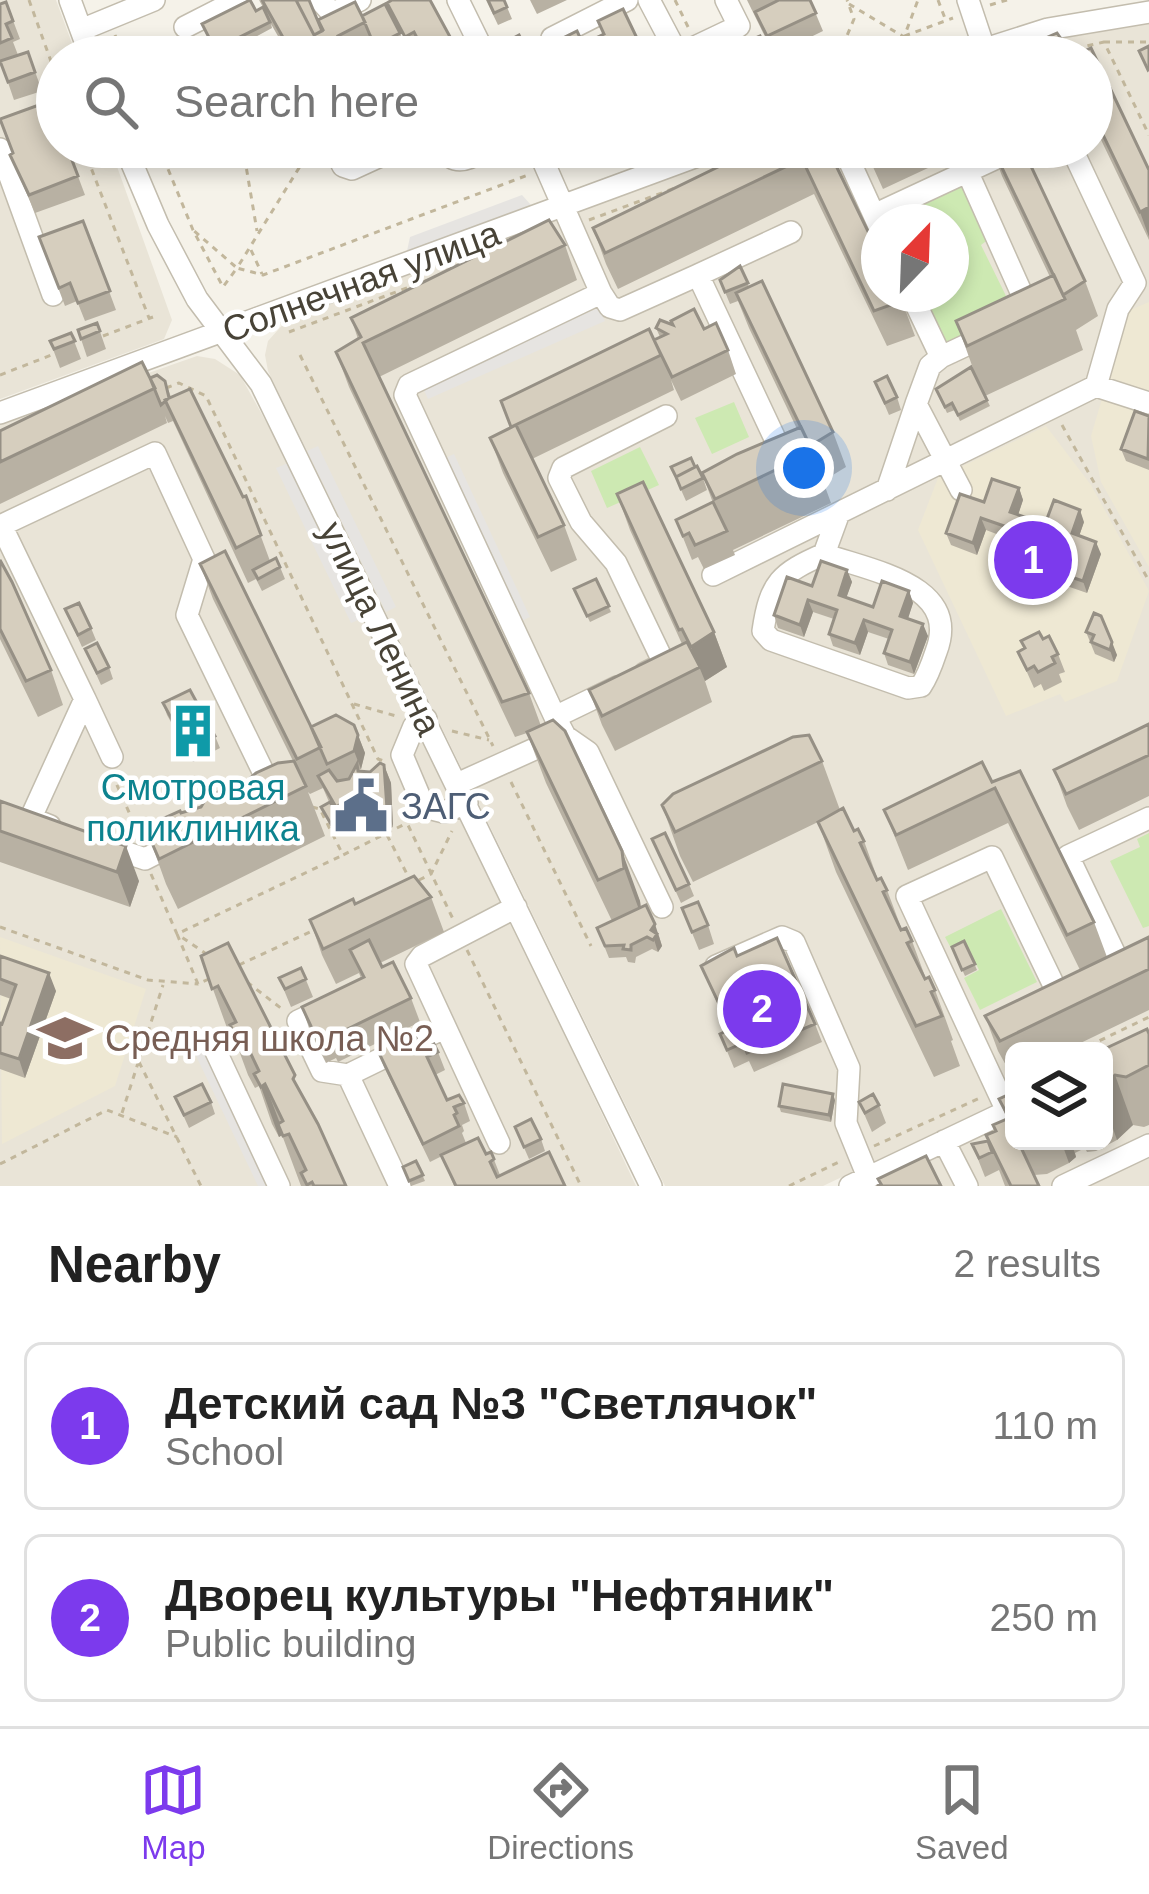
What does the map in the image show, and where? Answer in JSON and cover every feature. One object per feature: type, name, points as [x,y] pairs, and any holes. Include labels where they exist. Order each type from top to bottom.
[{"type":"street","points":[[70,0],[83,36]]},
{"type":"street","points":[[81,30],[154,0]]},
{"type":"street","points":[[185,27],[238,0]]},
{"type":"street","points":[[320,0],[330,11],[360,0]]},
{"type":"street","points":[[458,0],[476,36]]},
{"type":"street","points":[[556,36],[627,0]]},
{"type":"street","points":[[649,0],[673,36]]},
{"type":"street","points":[[719,36],[739,26],[726,0]]},
{"type":"street","points":[[970,6],[981,36]]},
{"type":"street","points":[[1028,36],[1149,12]]},
{"type":"street","points":[[0,149],[53,295]]},
{"type":"street","name":"улица Ленина","points":[[134,168],[197,299],[261,384],[651,1186]]},
{"type":"street","points":[[545,168],[601,293],[610,307],[620,310],[791,232]]},
{"type":"street","name":"Солнечная улица","points":[[0,413],[566,217],[674,168]]},
{"type":"street","points":[[852,168],[868,204]]},
{"type":"street","points":[[907,204],[974,168]]},
{"type":"street","points":[[1080,168],[1135,284],[1118,309],[1096,386]]},
{"type":"street","points":[[887,490],[930,366],[1030,315],[1032,308],[968,171]]},
{"type":"street","points":[[698,274],[787,461],[783,469],[763,479]]},
{"type":"street","points":[[601,293],[409,385],[405,395],[560,726],[588,752],[646,847],[662,907]]},
{"type":"street","points":[[920,312],[941,357]]},
{"type":"street","points":[[713,575],[1096,386],[1149,403]]},
{"type":"street","points":[[916,404],[961,490]]},
{"type":"street","points":[[426,719],[414,726],[402,755],[428,810],[452,811],[462,794],[502,764],[659,667],[662,659],[616,563],[580,522],[559,478],[563,468],[666,416]]},
{"type":"street","points":[[112,757],[1,526],[155,453],[203,559],[187,615],[274,794],[253,805]]},
{"type":"street","points":[[824,554],[916,588],[934,602],[942,633],[920,686],[908,688],[766,637],[763,626],[779,580],[788,570],[824,554],[839,513]]},
{"type":"street","points":[[85,699],[33,813],[35,820],[147,858],[191,836]]},
{"type":"street","points":[[1099,977],[1068,856],[1149,818]]},
{"type":"street","points":[[1005,1101],[907,896],[992,856],[1099,977]]},
{"type":"street","points":[[499,1143],[416,964],[516,907]]},
{"type":"street","points":[[716,965],[782,937],[794,942],[849,1068],[846,1124],[857,1154],[859,1182],[944,1141],[1005,1104]]},
{"type":"street","points":[[1038,1006],[1099,977]]},
{"type":"street","points":[[340,1002],[298,1022],[322,1071],[348,1075],[444,1028]]},
{"type":"street","points":[[973,1036],[994,1026]]},
{"type":"street","points":[[211,1041],[279,1186]]},
{"type":"street","points":[[348,1075],[400,1186]]},
{"type":"street","points":[[944,1141],[967,1186]]},
{"type":"street","points":[[1063,1186],[1149,1145]]},
{"type":"path","points":[[28,0],[41,36]]},
{"type":"path","points":[[675,0],[682,36]]},
{"type":"path","points":[[904,36],[918,0]]},
{"type":"path","points":[[938,0],[946,21]]},
{"type":"path","points":[[907,36],[970,6],[1007,0]]},
{"type":"path","points":[[848,2],[902,36]]},
{"type":"path","points":[[847,36],[854,19],[848,2]]},
{"type":"path","points":[[1113,42],[1149,42]]},
{"type":"path","points":[[1113,61],[1149,135]]},
{"type":"path","points":[[85,343],[151,317],[91,168]]},
{"type":"path","points":[[168,168],[223,287],[299,168]]},
{"type":"path","points":[[246,168],[258,232]]},
{"type":"path","points":[[193,230],[236,268],[263,275],[517,168]]},
{"type":"path","points":[[566,217],[679,187]]},
{"type":"path","points":[[250,246],[263,275]]},
{"type":"path","points":[[289,332],[440,276]]},
{"type":"path","points":[[0,375],[64,351]]},
{"type":"path","points":[[300,355],[591,946]]},
{"type":"path","points":[[159,391],[179,383],[206,395],[378,759],[397,767]]},
{"type":"path","points":[[1053,407],[1149,581]]},
{"type":"path","points":[[112,757],[108,765],[198,984]]},
{"type":"path","points":[[386,833],[412,884],[431,874],[462,794]]},
{"type":"path","points":[[411,800],[407,823],[581,1186]]},
{"type":"path","points":[[304,804],[320,809],[343,854]]},
{"type":"path","points":[[177,934],[407,823]]},
{"type":"path","points":[[0,927],[164,983],[198,984],[214,977]]},
{"type":"path","points":[[229,970],[310,932]]},
{"type":"path","points":[[177,934],[212,958]]},
{"type":"path","points":[[245,981],[298,1022]]},
{"type":"path","points":[[122,1115],[164,983]]},
{"type":"path","points":[[1097,1042],[1149,1017]]},
{"type":"path","points":[[140,1061],[201,1186]]},
{"type":"path","points":[[789,1186],[857,1154],[1005,1103]]},
{"type":"path","points":[[0,1164],[107,1110],[177,1137]]},
{"type":"shaded area","points":[[0,0],[56,0],[69,36],[36,36],[36,168],[118,168],[172,320],[164,339],[0,399]]},
{"type":"shaded area","points":[[1149,22],[1149,1031],[1113,1049],[1113,1042],[1005,1042],[1005,1099],[823,1186],[665,1186],[268,371],[268,341],[287,320],[696,168],[1113,168],[1113,36],[1064,36]]},
{"type":"shaded area","points":[[522,195],[531,205],[407,251],[410,237]]},
{"type":"shaded area","points":[[1149,302],[1149,567],[1101,482],[1091,436],[1128,311]]},
{"type":"shaded area","points":[[598,308],[605,321],[428,399],[422,386]]},
{"type":"shaded area","points":[[197,356],[215,359],[240,375],[274,436],[636,1186],[0,1186],[0,425]]},
{"type":"shaded area","points":[[1046,426],[1091,485],[1149,591],[1117,681],[1065,702],[1060,694],[1006,716],[918,530],[938,478]]},
{"type":"shaded area","points":[[318,446],[396,607],[386,612],[307,451]]},
{"type":"shaded area","points":[[454,454],[530,617],[519,622],[443,459]]},
{"type":"shaded area","points":[[288,463],[363,618],[351,623],[276,468]]},
{"type":"shaded area","name":"Средняя школа №2","points":[[0,937],[146,989],[115,1086],[2,1144]]},
{"type":"shaded area","points":[[198,1037],[269,1186],[258,1186],[189,1041]]},
{"type":"shaded area","points":[[1149,1055],[1149,1186],[874,1186],[1005,1123],[1005,1150],[1113,1150],[1113,1124]]},
{"type":"green space","points":[[955,186],[965,187],[989,239],[981,245],[1007,298],[997,315],[948,345],[931,312],[969,312],[969,204],[920,204]]},
{"type":"green space","points":[[734,402],[749,437],[712,454],[695,418]]},
{"type":"green space","points":[[640,447],[659,485],[607,508],[591,471]]},
{"type":"green space","points":[[1149,833],[1149,926],[1143,928],[1110,861],[1140,847],[1137,839]]},
{"type":"green space","points":[[1001,909],[1037,982],[980,1010],[964,978],[979,970],[967,946],[953,952],[945,937]]},
{"type":"building","points":[[250,0],[256,11],[263,7],[270,22],[242,36],[208,36],[202,24]]},
{"type":"building","points":[[262,0],[296,0],[314,35],[323,30],[318,20],[355,2],[365,22],[338,36],[282,36]]},
{"type":"building","points":[[296,0],[309,0],[322,31],[314,35]]},
{"type":"building","points":[[430,0],[450,36],[416,36],[414,32],[404,36],[387,3]]},
{"type":"building","points":[[488,0],[504,0],[507,7],[494,13]]},
{"type":"building","points":[[779,0],[810,0],[816,13],[767,36],[755,12]]},
{"type":"building","points":[[6,2],[13,21],[6,24],[12,38],[0,43],[0,4]]},
{"type":"building","points":[[385,4],[400,33],[370,36],[362,16]]},
{"type":"building","points":[[623,9],[636,36],[600,36],[604,34],[598,21]]},
{"type":"building","points":[[1149,46],[1149,69],[1148,70],[1139,51]]},
{"type":"building","points":[[28,52],[35,72],[8,82],[0,61]]},
{"type":"building","points":[[1113,94],[1149,170],[1149,207],[1140,212],[1113,156]]},
{"type":"building","points":[[36,106],[36,168],[75,168],[78,176],[29,195],[0,119]]},
{"type":"building","points":[[716,168],[783,168],[605,253],[593,228]]},
{"type":"building","points":[[806,168],[837,168],[861,217],[861,284]]},
{"type":"building","points":[[1002,168],[1032,168],[1085,281],[1063,295]]},
{"type":"building","points":[[549,220],[565,245],[363,343],[529,693],[502,702],[336,352],[361,337],[351,318]]},
{"type":"building","points":[[83,221],[110,291],[78,303],[70,283],[59,288],[39,237]]},
{"type":"building","points":[[740,266],[748,283],[725,292],[720,280]]},
{"type":"building","points":[[1054,275],[1065,299],[967,346],[956,321]]},
{"type":"building","points":[[762,281],[833,432],[810,446],[736,293]]},
{"type":"building","points":[[694,309],[704,329],[716,323],[728,350],[672,377],[654,340],[667,334],[656,328],[660,320],[673,325],[671,321]]},
{"type":"building","points":[[97,323],[100,331],[81,339],[78,330]]},
{"type":"building","points":[[649,329],[661,355],[511,427],[501,401]]},
{"type":"building","points":[[71,333],[75,341],[54,349],[50,341]]},
{"type":"building","points":[[142,362],[155,388],[0,462],[0,431]]},
{"type":"building","points":[[971,367],[987,400],[958,415],[952,403],[945,407],[936,389]]},
{"type":"building","points":[[157,375],[165,381],[169,398],[161,405],[150,378]]},
{"type":"building","points":[[887,376],[897,397],[885,403],[875,382]]},
{"type":"building","points":[[190,389],[261,535],[236,548],[165,400]]},
{"type":"building","points":[[1135,411],[1149,416],[1148,459],[1121,449]]},
{"type":"building","points":[[516,425],[564,525],[538,537],[490,438]]},
{"type":"building","points":[[801,427],[813,452],[715,499],[702,473]]},
{"type":"building","points":[[691,458],[695,467],[676,477],[671,467]]},
{"type":"building","points":[[697,466],[703,478],[681,489],[676,477]]},
{"type":"building","points":[[992,479],[1019,488],[1010,512],[1045,524],[1054,500],[1080,510],[1072,533],[1096,542],[1083,581],[1056,572],[1065,547],[1037,537],[1028,562],[1002,552],[1010,528],[981,518],[973,543],[946,533],[960,494],[984,502]]},
{"type":"building","points":[[643,482],[714,632],[691,647],[617,494]]},
{"type":"building","points":[[713,502],[727,531],[695,545],[689,533],[683,536],[676,520]]},
{"type":"building","points":[[225,551],[321,747],[297,759],[200,564]]},
{"type":"building","points":[[276,558],[280,567],[258,579],[253,570]]},
{"type":"building","points":[[0,560],[51,670],[26,681],[0,629]]},
{"type":"building","points":[[821,561],[847,570],[839,595],[873,607],[882,581],[909,591],[900,616],[923,624],[910,662],[884,653],[892,630],[864,620],[855,643],[829,634],[837,610],[808,600],[800,625],[774,615],[787,577],[812,586]]},
{"type":"building","points":[[596,579],[609,606],[587,616],[574,589]]},
{"type":"building","points":[[79,603],[91,628],[78,635],[65,609]]},
{"type":"building","points":[[1094,613],[1101,616],[1112,642],[1110,650],[1091,642],[1094,635],[1086,632]]},
{"type":"building","points":[[1039,632],[1043,639],[1049,636],[1058,654],[1052,657],[1055,663],[1038,672],[1034,666],[1027,670],[1018,652],[1025,648],[1021,641]]},
{"type":"building","points":[[687,642],[700,667],[602,716],[589,690]]},
{"type":"building","points":[[97,643],[109,667],[97,673],[85,649]]},
{"type":"building","name":"Смотровая поликлиника","points":[[190,690],[215,736],[188,749],[163,703]]},
{"type":"building","points":[[336,715],[354,725],[358,735],[354,751],[327,764],[311,727]]},
{"type":"building","points":[[553,720],[565,731],[622,851],[624,868],[598,880],[527,732]]},
{"type":"building","points":[[1149,724],[1149,755],[1066,794],[1054,770]]},
{"type":"building","points":[[809,735],[822,761],[675,832],[662,805],[673,794],[793,737]]},
{"type":"building","points":[[294,761],[306,786],[159,859],[148,834],[158,821],[201,807],[207,797],[240,787],[278,763]]},
{"type":"building","points":[[982,762],[992,782],[1020,771],[1094,922],[1067,935],[995,788],[896,835],[884,810]]},
{"type":"building","points":[[357,764],[358,771],[370,772],[384,765],[387,809],[378,812],[361,805],[336,807],[318,776],[329,770],[337,781],[349,779]]},
{"type":"building","points":[[0,801],[126,846],[117,872],[0,831]]},
{"type":"building","points":[[330,802],[340,820],[331,824],[321,807]]},
{"type":"building","points":[[843,808],[864,841],[860,843],[877,880],[881,878],[887,890],[883,892],[901,930],[906,928],[912,941],[907,943],[925,979],[929,977],[942,1016],[916,1026],[818,822]]},
{"type":"building","points":[[665,833],[689,884],[676,890],[652,839]]},
{"type":"building","points":[[414,876],[431,897],[323,949],[310,920]]},
{"type":"building","points":[[698,902],[708,925],[692,932],[682,908]]},
{"type":"building","points":[[646,905],[655,924],[651,930],[657,934],[653,940],[647,937],[631,945],[631,950],[623,949],[624,945],[605,946],[597,928]]},
{"type":"building","points":[[1149,937],[1149,969],[1000,1041],[985,1016]]},
{"type":"building","points":[[777,938],[815,1024],[747,1053],[743,1043],[727,1050],[720,1034],[731,1029],[701,966],[734,948],[737,956]]},
{"type":"building","points":[[369,940],[382,967],[393,962],[411,998],[329,1038],[327,1034],[317,1039],[302,1007],[364,977],[350,950]]},
{"type":"building","points":[[964,941],[975,964],[962,970],[952,947]]},
{"type":"building","points":[[228,943],[346,1186],[307,1185],[301,1173],[306,1170],[289,1134],[283,1136],[278,1124],[283,1121],[265,1084],[261,1087],[254,1074],[259,1071],[242,1035],[237,1038],[230,1025],[236,1022],[218,986],[212,989],[201,956]]},
{"type":"building","points":[[0,956],[49,973],[19,1059],[0,1053],[0,1023],[16,985],[0,979]]},
{"type":"building","points":[[301,968],[306,979],[285,989],[279,978]]},
{"type":"building","points":[[1147,1029],[1149,1065],[1126,1077],[1113,1077],[1113,1045]]},
{"type":"building","points":[[413,1032],[422,1050],[434,1044],[438,1052],[427,1057],[447,1100],[459,1095],[464,1103],[454,1107],[459,1126],[423,1144],[377,1049]]},
{"type":"building","points":[[202,1084],[211,1102],[184,1115],[175,1097]]},
{"type":"building","points":[[783,1084],[833,1094],[829,1115],[779,1106]]},
{"type":"building","points":[[873,1094],[879,1105],[865,1113],[859,1102]]},
{"type":"building","points":[[531,1119],[541,1139],[524,1147],[515,1127]]},
{"type":"building","points":[[1005,1120],[1005,1150],[1022,1150],[1039,1186],[1011,1186],[986,1135],[996,1131],[993,1125]]},
{"type":"building","points":[[478,1138],[486,1154],[491,1152],[497,1177],[549,1152],[565,1186],[456,1186],[441,1155]]},
{"type":"building","points":[[988,1141],[992,1152],[979,1158],[972,1144]]},
{"type":"building","points":[[926,1156],[941,1186],[877,1186],[881,1184],[878,1179]]},
{"type":"building","points":[[416,1161],[423,1175],[409,1181],[403,1167]]},
{"type":"place","name":"Детский сад №3 \"Светлячок\"","points":[[1033,560]]},
{"type":"place","name":"Смотровая поликлиника","points":[[193,731]]},
{"type":"place","name":"ЗАГС","points":[[361,806]]},
{"type":"place","name":"Дворец культуры \"Нефтяник\"","points":[[762,1009]]},
{"type":"place","name":"Средняя школа №2","points":[[65,1038]]}]
